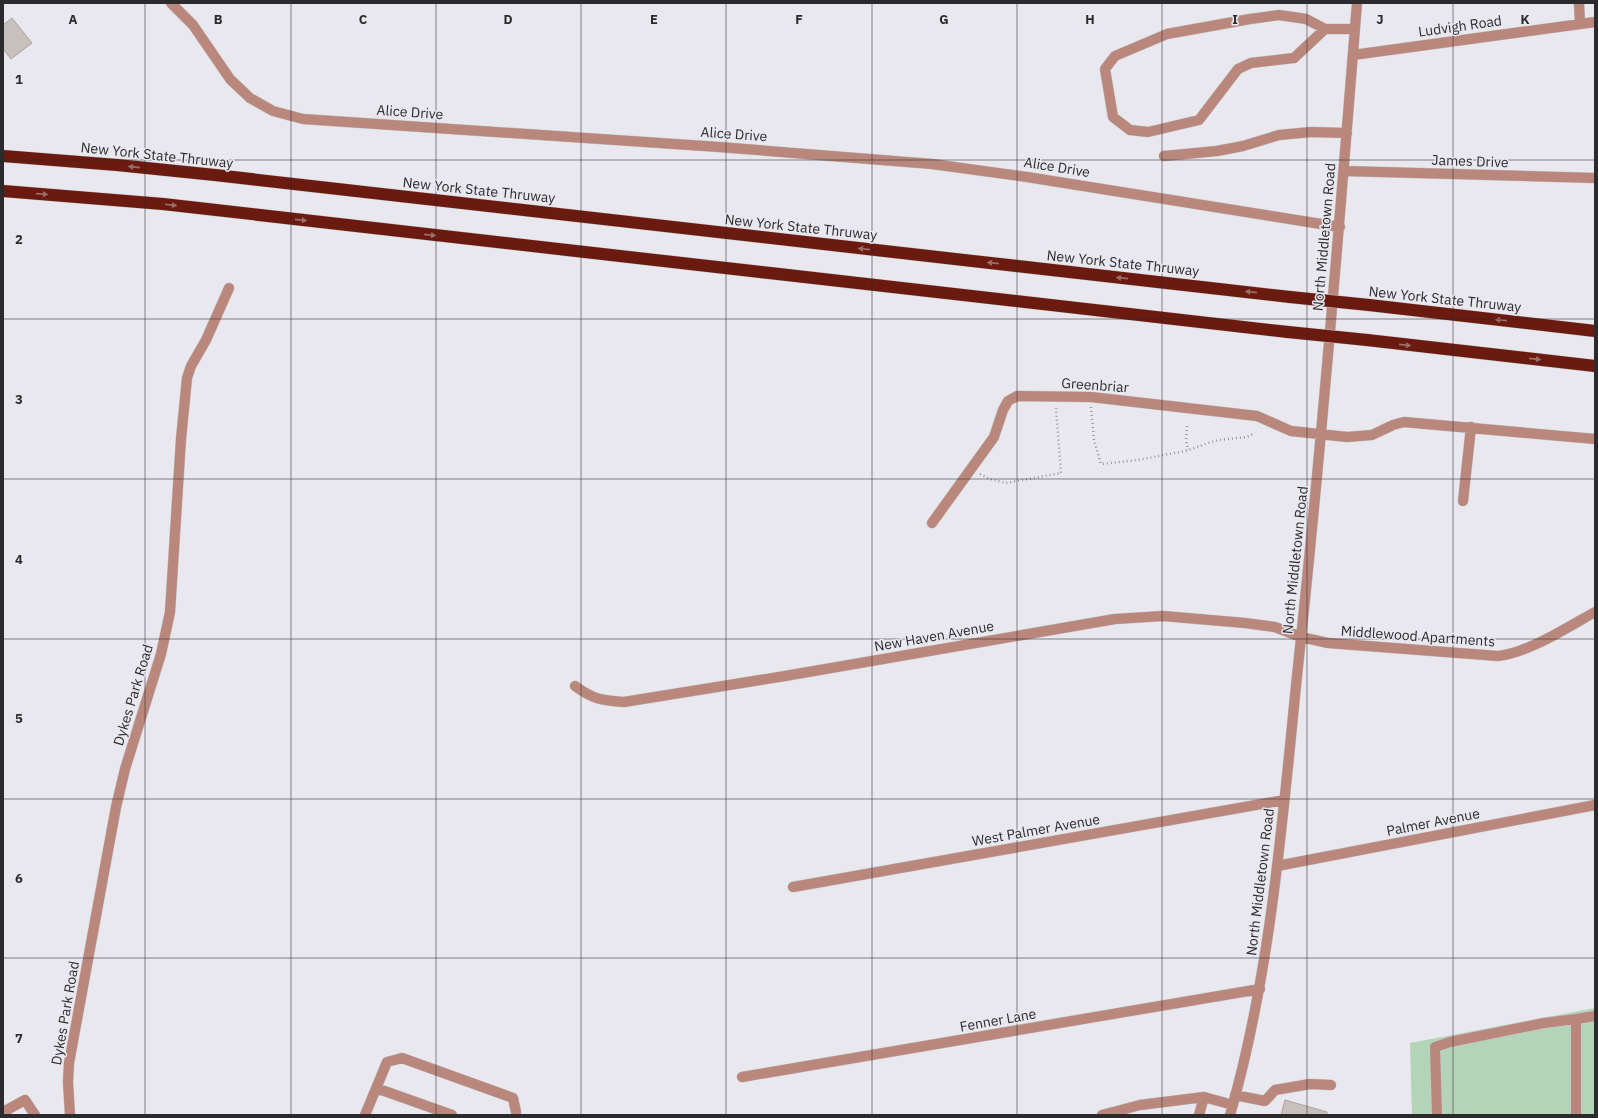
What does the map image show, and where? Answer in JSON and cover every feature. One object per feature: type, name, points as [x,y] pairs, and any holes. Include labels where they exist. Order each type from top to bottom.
[{"type":"highway","name":"New York State Thruway","points":[[3,156],[173,171],[1595,331]]},
{"type":"highway","points":[[3,191],[163,204],[1595,366]]},
{"type":"street","name":"Alice Drive","points":[[170,3],[193,25],[230,79],[250,98],[273,111],[303,119],[711,146],[932,164],[1027,177],[1340,227]]},
{"type":"street","name":"North Middletown Road","points":[[1230,1115],[1260,989],[1270,927],[1277,866],[1321,434],[1340,227],[1357,3]]},
{"type":"street","points":[[1579,3],[1580,24]]},
{"type":"street","points":[[1326,29],[1294,58],[1251,63],[1238,69],[1199,120],[1148,132],[1130,130],[1114,117],[1105,69],[1115,56],[1168,34],[1250,19],[1279,16],[1306,19],[1326,29],[1355,29]]},
{"type":"street","name":"Ludvigh Road","points":[[1353,55],[1595,22]]},
{"type":"street","points":[[1164,156],[1217,151],[1242,146],[1279,135],[1311,132],[1347,133]]},
{"type":"street","name":"James Drive","points":[[1344,171],[1595,178]]},
{"type":"street","name":"Dykes Park Road","points":[[70,1115],[68,1082],[69,1063],[116,807],[125,769],[161,654],[170,612],[187,378],[191,366],[206,340],[229,288]]},
{"type":"street","name":"Greenbriar","points":[[932,523],[994,437],[1003,410],[1008,401],[1017,396],[1091,397],[1257,416],[1291,431],[1321,434]]},
{"type":"street","points":[[1321,434],[1360,437],[1372,435],[1393,425],[1404,422],[1595,439]]},
{"type":"street","points":[[1463,502],[1471,427]]},
{"type":"street","name":"Middlewood Apartments","points":[[1301,637],[1328,643],[1498,656],[1508,655],[1527,649],[1595,612]]},
{"type":"street","name":"New Haven Avenue","points":[[575,686],[586,694],[601,700],[624,702],[1115,619],[1164,616],[1245,623],[1275,627],[1301,637]]},
{"type":"street","name":"West Palmer Avenue","points":[[793,887],[1284,800]]},
{"type":"street","name":"Palmer Avenue","points":[[1277,866],[1595,805]]},
{"type":"street","name":"Fenner Lane","points":[[742,1077],[1260,989]]},
{"type":"street","points":[[1437,1115],[1435,1046],[1536,1025],[1595,1016]]},
{"type":"street","points":[[1576,1019],[1576,1115]]},
{"type":"street","points":[[365,1115],[387,1062],[402,1058],[513,1098],[518,1114]]},
{"type":"street","points":[[1102,1115],[1140,1105],[1204,1097],[1265,1101],[1275,1090],[1310,1084],[1331,1085]]},
{"type":"street","points":[[376,1088],[452,1115]]},
{"type":"street","points":[[1199,1115],[1204,1097]]},
{"type":"street","points":[[3,1112],[26,1100],[35,1115]]},
{"type":"path","points":[[970,470],[990,479],[1006,483],[1061,473],[1056,396]]},
{"type":"path","points":[[1091,397],[1094,440],[1101,464],[1138,460],[1188,450],[1218,440],[1247,437],[1255,433]]},
{"type":"path","points":[[1187,426],[1186,440],[1188,450]]},
{"type":"green space","points":[[1595,1008],[1595,1115],[1412,1115],[1410,1043]]},
{"type":"building","points":[[12,18],[32,43],[11,59],[3,49],[3,25]]},
{"type":"building","points":[[1285,1100],[1327,1112],[1327,1115],[1281,1115]]}]
